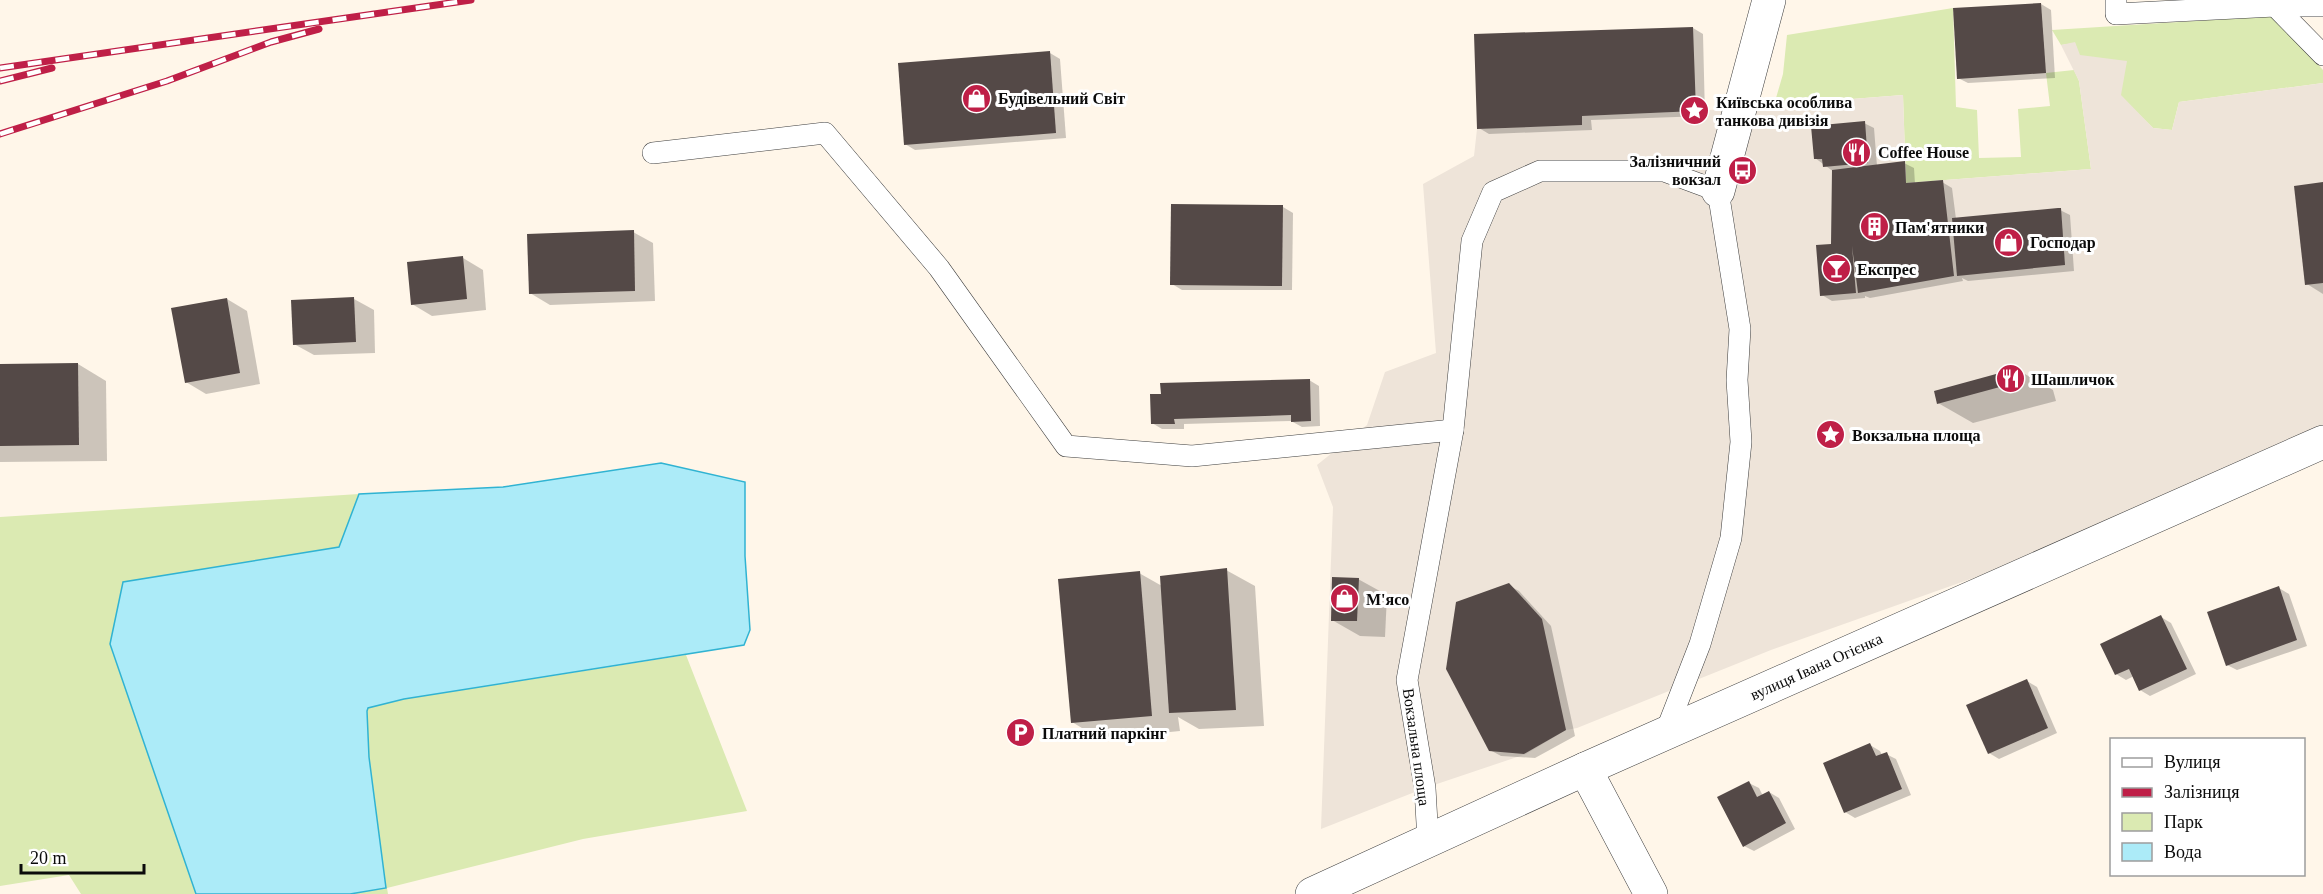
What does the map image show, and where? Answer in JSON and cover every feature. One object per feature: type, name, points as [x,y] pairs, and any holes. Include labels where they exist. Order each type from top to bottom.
[{"type":"street","points":[[1718,190],[1769,0]]},
{"type":"street","name":"вулиця Івана Огієнка","points":[[1312,894],[1585,769],[2323,442]]},
{"type":"street","points":[[1585,769],[1651,894]]},
{"type":"lane","points":[[2116,0],[2116,15],[2275,6],[2323,6]]},
{"type":"lane","points":[[2275,6],[2323,55]]},
{"type":"lane","points":[[653,153],[825,133],[939,268],[1066,446],[1192,456],[1453,430]]},
{"type":"lane","name":"Вокзальна площа","points":[[1428,841],[1425,788],[1407,680],[1453,430],[1472,241],[1493,192],[1540,171],[1664,171],[1718,190]]},
{"type":"lane","points":[[1665,734],[1701,644],[1731,538],[1742,441],[1737,380],[1740,329],[1718,190]]},
{"type":"green space","points":[[1953,8],[1956,107],[1977,110],[1979,158],[2021,157],[2018,109],[2050,106],[2046,73],[2074,70],[2079,81],[2091,169],[1906,183],[1903,95],[1774,105],[1783,74],[1787,35]]},
{"type":"green space","points":[[2275,16],[2323,70],[2323,83],[2179,102],[2172,130],[2153,128],[2079,55],[2075,43],[2061,45],[2052,30]]},
{"type":"green space","points":[[359,494],[339,547],[123,582],[110,644],[196,894],[81,894],[69,875],[0,886],[0,517]]},
{"type":"green space","points":[[686,655],[747,811],[583,839],[387,888],[388,894],[350,894],[386,888],[369,757],[368,708],[404,699]]},
{"type":"shaded area","name":"Вокзальна площа","points":[[2075,42],[2080,55],[2127,61],[2121,95],[2153,128],[2172,130],[2179,102],[2323,83],[2323,428],[1990,572],[1771,650],[1577,728],[1566,730],[1526,754],[1425,788],[1321,829],[1333,507],[1317,465],[1367,425],[1385,372],[1436,353],[1423,184],[1474,156],[1477,129],[1582,125],[1582,116],[1696,111],[1903,95],[1906,183],[2091,169],[2079,81],[2061,45]]},
{"type":"water","points":[[661,463],[745,482],[745,556],[750,630],[744,645],[404,699],[368,708],[369,757],[386,888],[350,894],[196,894],[110,644],[123,582],[339,547],[359,494],[503,487]]},
{"type":"building","points":[[2041,3],[2046,73],[1957,79],[1953,8]]},
{"type":"building","points":[[1693,27],[1696,111],[1582,116],[1582,125],[1477,129],[1474,34]]},
{"type":"building","name":"Будівельний Світ","points":[[1050,51],[1056,133],[904,145],[898,63]]},
{"type":"building","points":[[1865,121],[1868,163],[1823,167],[1822,159],[1814,159],[1811,126]]},
{"type":"building","name":"Пам'ятники","points":[[1905,161],[1906,183],[1943,180],[1954,276],[1858,293],[1852,246],[1856,293],[1820,296],[1816,245],[1831,244],[1832,170]]},
{"type":"building","points":[[2323,182],[2323,283],[2305,285],[2294,186]]},
{"type":"building","points":[[1171,204],[1283,205],[1282,286],[1170,285]]},
{"type":"building","name":"Господар","points":[[2061,208],[2065,265],[1957,276],[1952,218]]},
{"type":"building","points":[[634,230],[635,291],[529,294],[527,234]]},
{"type":"building","points":[[463,256],[467,299],[411,305],[407,262]]},
{"type":"building","points":[[354,297],[356,342],[293,345],[291,300]]},
{"type":"building","points":[[227,298],[240,373],[185,383],[171,308]]},
{"type":"building","points":[[78,363],[79,445],[0,446],[0,364]]},
{"type":"building","points":[[2018,368],[2022,381],[1937,404],[1934,391]]},
{"type":"building","points":[[1310,379],[1311,421],[1291,422],[1291,415],[1174,419],[1175,424],[1151,424],[1150,394],[1161,394],[1160,383]]},
{"type":"building","points":[[1227,568],[1236,710],[1169,713],[1160,576]]},
{"type":"building","points":[[1140,571],[1152,716],[1071,723],[1058,579]]},
{"type":"building","name":"М'ясо","points":[[1332,577],[1359,578],[1357,621],[1331,621]]},
{"type":"building","points":[[1509,583],[1542,619],[1566,730],[1524,754],[1489,751],[1446,669],[1456,602]]},
{"type":"building","points":[[2279,586],[2297,640],[2226,666],[2207,612]]},
{"type":"building","points":[[2161,615],[2187,669],[2139,691],[2129,669],[2115,675],[2100,644]]},
{"type":"building","points":[[2027,679],[2048,728],[1988,754],[1966,705]]},
{"type":"building","points":[[1870,743],[1876,756],[1887,752],[1902,789],[1844,813],[1823,763]]},
{"type":"building","points":[[1749,781],[1757,797],[1769,791],[1786,823],[1743,847],[1717,797]]},
{"type":"railway","points":[[0,68],[471,0]]},
{"type":"railway","points":[[0,134],[167,81],[271,42],[319,29]]},
{"type":"railway","points":[[0,81],[52,68]]},
{"type":"place","name":"Будівельний Світ","points":[[977,98]]},
{"type":"place","name":"Київська особлива танкова дивізія","points":[[1695,111]]},
{"type":"place","name":"Coffee House","points":[[1857,152]]},
{"type":"place","name":"Залізничний вокзал","points":[[1742,170]]},
{"type":"place","name":"Пам'ятники","points":[[1874,227]]},
{"type":"place","name":"Господар","points":[[2009,242]]},
{"type":"place","name":"Експрес","points":[[1836,269]]},
{"type":"place","name":"Шашличок","points":[[2010,379]]},
{"type":"place","name":"Вокзальна площа","points":[[1831,435]]},
{"type":"place","name":"М'ясо","points":[[1345,599]]},
{"type":"place","name":"Платний паркінг","points":[[1021,733]]}]
